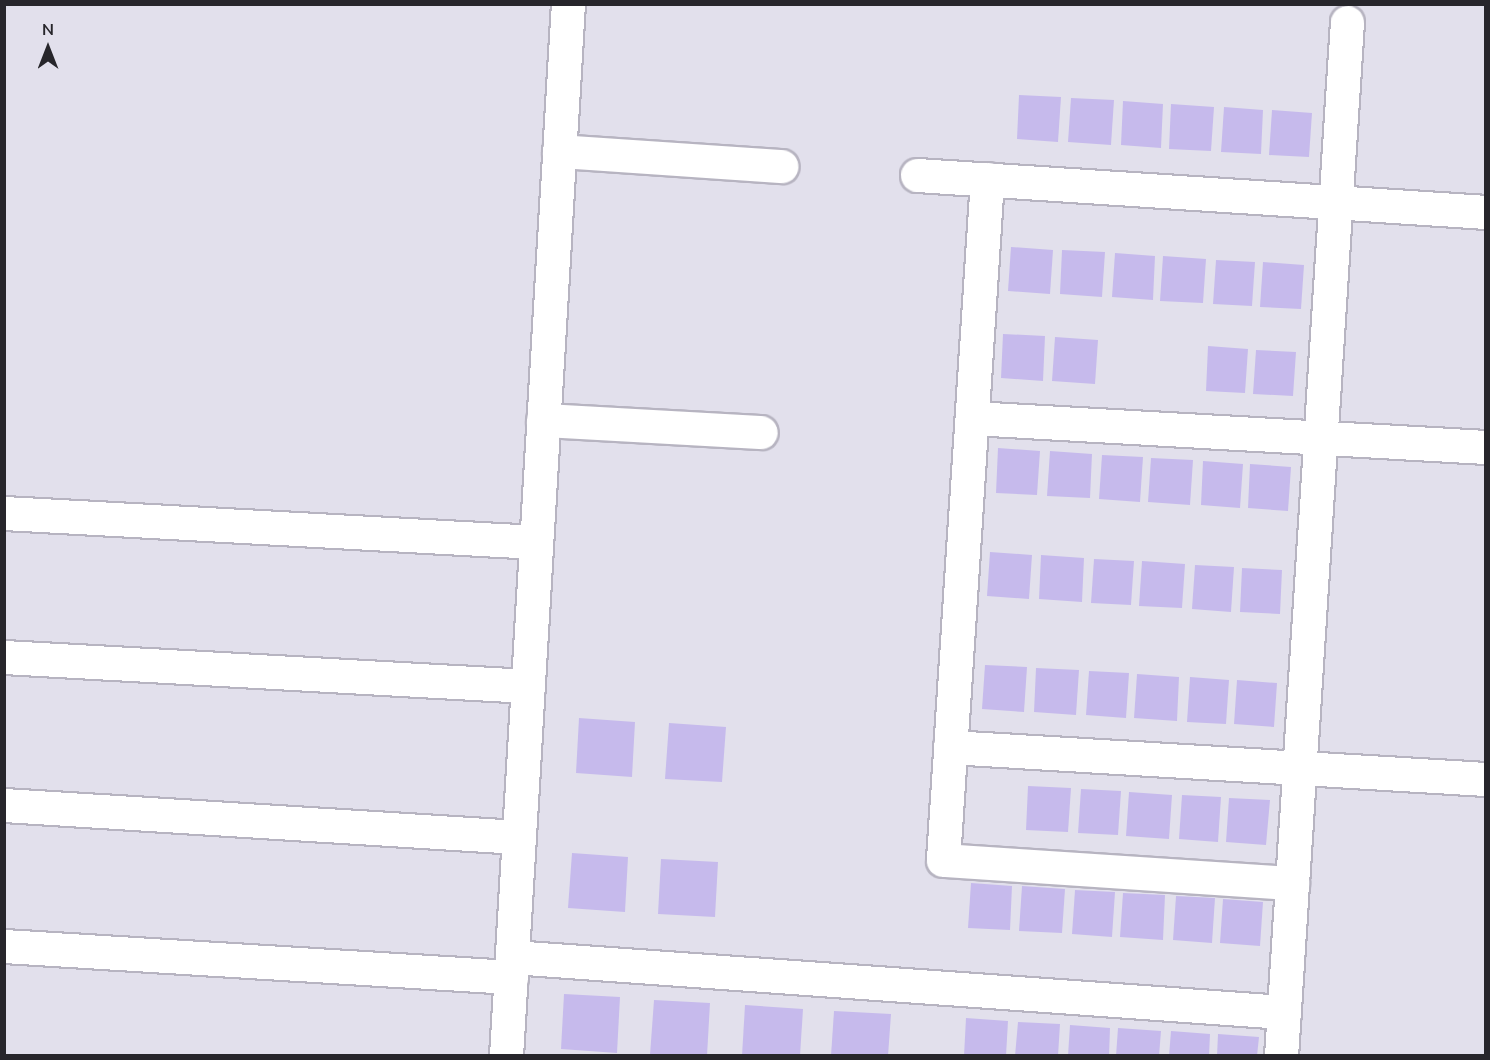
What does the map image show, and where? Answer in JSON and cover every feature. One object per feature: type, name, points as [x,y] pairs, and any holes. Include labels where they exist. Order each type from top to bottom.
[{"type":"street","points":[[506,1056],[568,4]]},
{"type":"street","points":[[1281,1056],[1347,22]]},
{"type":"street","points":[[559,152],[782,166]]},
{"type":"street","points":[[917,175],[1485,212]]},
{"type":"street","points":[[987,179],[943,860],[1292,883]]},
{"type":"street","points":[[972,418],[1485,447]]},
{"type":"street","points":[[543,420],[761,432]]},
{"type":"street","points":[[4,513],[536,542]]},
{"type":"street","points":[[4,657],[528,687]]},
{"type":"street","points":[[950,747],[1485,779]]},
{"type":"street","points":[[4,805],[519,837]]},
{"type":"street","points":[[4,945],[511,967],[1284,1012]]},
{"type":"building","points":[[1019,95],[1061,97],[1058,142],[1017,139]]},
{"type":"building","points":[[1071,98],[1114,100],[1111,145],[1068,142]]},
{"type":"building","points":[[1123,101],[1163,104],[1161,148],[1121,145]]},
{"type":"building","points":[[1171,104],[1214,107],[1211,151],[1169,149]]},
{"type":"building","points":[[1224,107],[1263,110],[1261,154],[1221,152]]},
{"type":"building","points":[[1272,110],[1312,113],[1309,157],[1269,155]]},
{"type":"building","points":[[1011,247],[1053,250],[1050,294],[1008,291]]},
{"type":"building","points":[[1062,250],[1105,252],[1102,297],[1060,294]]},
{"type":"building","points":[[1115,253],[1155,256],[1153,300],[1112,297]]},
{"type":"building","points":[[1163,256],[1206,259],[1203,303],[1160,301]]},
{"type":"building","points":[[1216,260],[1255,262],[1252,306],[1213,304]]},
{"type":"building","points":[[1263,262],[1304,265],[1301,309],[1260,307]]},
{"type":"building","points":[[1003,334],[1045,336],[1043,381],[1001,378]]},
{"type":"building","points":[[1055,337],[1098,340],[1095,384],[1052,381]]},
{"type":"building","points":[[1208,346],[1248,349],[1245,393],[1206,391]]},
{"type":"building","points":[[1256,350],[1296,352],[1293,396],[1253,394]]},
{"type":"building","points":[[998,448],[1040,451],[1037,495],[996,493]]},
{"type":"building","points":[[1050,451],[1092,454],[1090,498],[1047,496]]},
{"type":"building","points":[[1102,455],[1143,457],[1140,502],[1099,499]]},
{"type":"building","points":[[1151,458],[1193,460],[1190,505],[1148,502]]},
{"type":"building","points":[[1203,461],[1243,464],[1240,508],[1201,505]]},
{"type":"building","points":[[1250,464],[1291,467],[1288,511],[1248,508]]},
{"type":"building","points":[[990,552],[1032,555],[1029,599],[987,596]]},
{"type":"building","points":[[1041,555],[1084,558],[1082,602],[1039,599]]},
{"type":"building","points":[[1094,559],[1134,561],[1131,605],[1091,603]]},
{"type":"building","points":[[1142,561],[1185,564],[1182,608],[1139,606]]},
{"type":"building","points":[[1195,565],[1234,567],[1231,612],[1192,609]]},
{"type":"building","points":[[1242,568],[1282,570],[1280,614],[1240,612]]},
{"type":"building","points":[[985,665],[1027,667],[1024,712],[982,709]]},
{"type":"building","points":[[1036,668],[1079,670],[1076,715],[1034,712]]},
{"type":"building","points":[[1089,671],[1129,673],[1126,718],[1086,715]]},
{"type":"building","points":[[1137,674],[1179,677],[1177,721],[1134,718]]},
{"type":"building","points":[[1190,677],[1229,680],[1226,724],[1187,722]]},
{"type":"building","points":[[1237,680],[1277,683],[1274,727],[1234,724]]},
{"type":"building","points":[[579,718],[635,722],[632,777],[576,773]]},
{"type":"building","points":[[669,723],[726,727],[722,782],[665,779]]},
{"type":"building","points":[[1028,786],[1071,788],[1068,832],[1026,830]]},
{"type":"building","points":[[1081,789],[1121,791],[1118,835],[1078,833]]},
{"type":"building","points":[[1129,792],[1172,795],[1169,839],[1126,836]]},
{"type":"building","points":[[1182,795],[1221,797],[1218,842],[1179,839]]},
{"type":"building","points":[[1229,798],[1270,800],[1266,845],[1226,842]]},
{"type":"building","points":[[572,853],[628,857],[625,912],[568,908]]},
{"type":"building","points":[[661,859],[718,862],[715,917],[658,914]]},
{"type":"building","points":[[971,883],[1012,886],[1010,930],[968,928]]},
{"type":"building","points":[[1022,886],[1065,889],[1062,933],[1019,931]]},
{"type":"building","points":[[1075,890],[1115,892],[1112,937],[1072,934]]},
{"type":"building","points":[[1123,893],[1165,895],[1163,940],[1120,937]]},
{"type":"building","points":[[1176,896],[1215,898],[1212,943],[1173,940]]},
{"type":"building","points":[[1223,899],[1263,902],[1260,946],[1220,943]]},
{"type":"building","points":[[564,994],[620,997],[617,1053],[561,1049]]},
{"type":"building","points":[[654,1000],[710,1003],[707,1056],[650,1055]]},
{"type":"building","points":[[745,1005],[803,1009],[800,1056],[742,1056]]},
{"type":"building","points":[[834,1011],[891,1014],[888,1056],[831,1056]]},
{"type":"building","points":[[966,1018],[1008,1021],[1006,1056],[964,1056]]},
{"type":"building","points":[[1018,1022],[1060,1024],[1058,1056],[1015,1056]]},
{"type":"building","points":[[1070,1025],[1110,1028],[1109,1056],[1068,1056]]},
{"type":"building","points":[[1118,1028],[1161,1031],[1159,1056],[1116,1056]]},
{"type":"building","points":[[1171,1031],[1210,1034],[1209,1056],[1169,1056]]},
{"type":"building","points":[[1218,1034],[1259,1037],[1257,1056],[1217,1056]]}]
